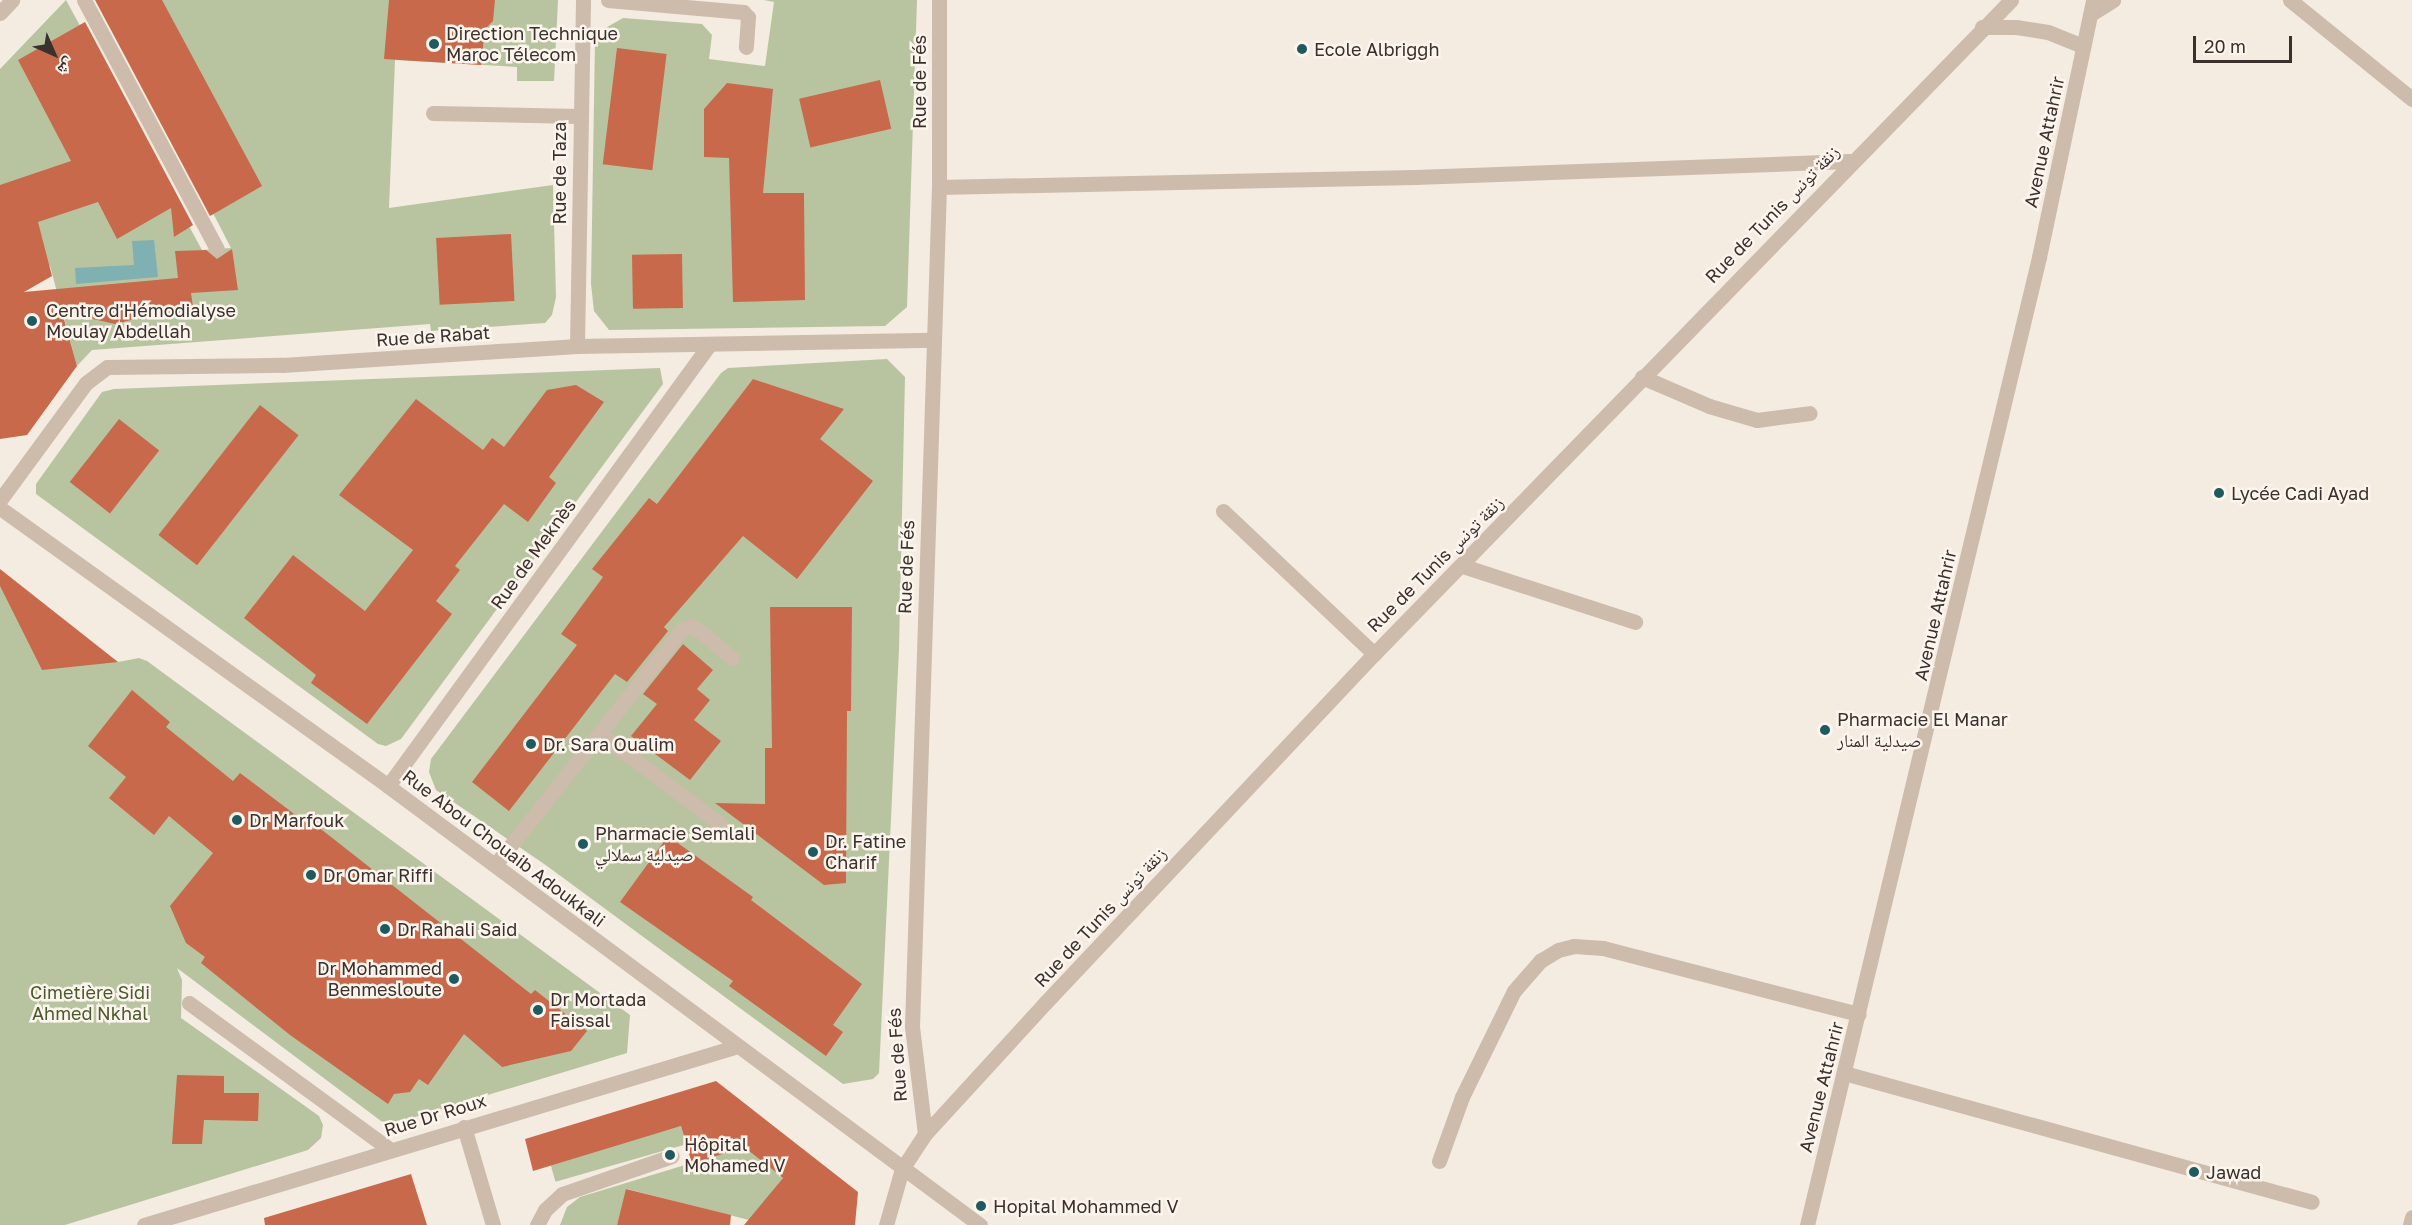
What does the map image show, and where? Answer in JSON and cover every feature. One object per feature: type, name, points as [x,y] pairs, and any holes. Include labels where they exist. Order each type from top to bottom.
[{"type":"street","points":[[0,13],[12,0]]},
{"type":"street","points":[[84,0],[217,249]]},
{"type":"street","name":"Rue de Taza","points":[[577,346],[579,116],[583,0]]},
{"type":"street","points":[[608,0],[743,12],[748,17],[746,47]]},
{"type":"street","name":"Rue de Fés","points":[[925,1134],[912,1027],[939,187],[939,0]]},
{"type":"street","name":"Rue de Tunis زنقة تونس","points":[[886,1225],[902,1169],[925,1134],[1374,654],[1463,566],[1850,161],[2011,0]]},
{"type":"street","points":[[2092,7],[2113,0]]},
{"type":"street","points":[[2290,0],[2412,99]]},
{"type":"street","name":"Avenue Attahrir","points":[[1807,1225],[2036,269],[2092,7]]},
{"type":"street","points":[[1982,27],[2048,32],[2083,46]]},
{"type":"street","points":[[433,113],[579,116]]},
{"type":"street","points":[[939,187],[1415,177],[1850,161]]},
{"type":"street","name":"Rue de Rabat","points":[[0,500],[86,383],[107,367],[282,365],[577,346],[934,340]]},
{"type":"street","name":"Rue de Meknès","points":[[388,786],[709,345]]},
{"type":"street","points":[[1642,378],[1709,406],[1757,420],[1810,413]]},
{"type":"street","name":"Rue Abou Chouaib Adoukkali","points":[[0,508],[388,786],[980,1225]]},
{"type":"street","points":[[1223,511],[1374,654]]},
{"type":"street","points":[[1463,566],[1635,622]]},
{"type":"street","points":[[495,865],[682,629],[692,626],[732,658]]},
{"type":"street","points":[[599,732],[720,824]]},
{"type":"street","points":[[1438,1161],[1462,1097],[1514,992],[1540,961],[1558,950],[1574,946],[1603,948],[1859,1014]]},
{"type":"street","points":[[189,1002],[389,1149]]},
{"type":"street","name":"Rue Dr Roux","points":[[144,1225],[464,1126],[738,1046]]},
{"type":"street","points":[[1844,1073],[2312,1202]]},
{"type":"street","points":[[464,1126],[494,1225]]},
{"type":"street","points":[[537,1225],[545,1210],[562,1194],[672,1156]]},
{"type":"street","points":[[2410,1225],[2412,1217]]},
{"type":"green space","points":[[66,0],[202,250],[231,248],[103,0],[558,0],[554,81],[517,81],[517,67],[395,60],[389,208],[553,185],[556,297],[552,315],[545,323],[431,331],[430,324],[92,350],[77,366],[50,266],[0,277],[0,69]]},
{"type":"green space","points":[[764,0],[917,0],[907,307],[885,326],[609,330],[594,311],[591,284],[595,40],[602,30],[623,18],[702,24],[712,35],[709,59],[765,66],[774,2]]},
{"type":"green space","points":[[887,359],[905,377],[899,649],[879,1073],[873,1079],[843,1084],[547,866],[436,790],[429,772],[431,759],[721,373],[728,368]]},
{"type":"green space","points":[[660,368],[663,384],[401,739],[386,746],[378,744],[36,494],[36,484],[102,392],[114,389]]},
{"type":"green space","name":"Cimetière Sidi Ahmed Nkhal","points":[[0,586],[118,662],[139,658],[147,661],[630,1015],[627,1053],[392,1124],[381,1121],[177,968],[182,980],[181,1018],[319,1116],[323,1125],[321,1138],[308,1150],[65,1225],[0,1225]]},
{"type":"green space","points":[[681,1126],[686,1144],[556,1182],[550,1163]]},
{"type":"green space","points":[[744,1147],[783,1178],[749,1220],[627,1189],[617,1225],[560,1225],[567,1207],[580,1197]]},
{"type":"water","points":[[154,240],[158,277],[76,284],[75,268],[134,265],[132,241]]},
{"type":"building","points":[[95,0],[162,0],[262,186],[210,216]]},
{"type":"building","name":"Direction Technique Maroc Télecom","points":[[389,0],[495,0],[493,21],[485,29],[481,65],[384,59]]},
{"type":"building","points":[[85,22],[193,225],[174,237],[171,208],[117,239],[98,202],[38,222],[52,276],[24,292],[178,278],[175,251],[206,250],[217,259],[232,249],[238,290],[191,293],[194,314],[172,317],[150,307],[135,319],[115,324],[62,312],[77,366],[27,435],[0,439],[0,185],[71,161],[18,60]]},
{"type":"building","points":[[617,48],[667,54],[652,170],[603,164]]},
{"type":"building","points":[[880,80],[891,129],[810,147],[799,99]]},
{"type":"building","points":[[727,83],[773,89],[763,193],[804,193],[805,300],[733,302],[729,158],[704,157],[704,109]]},
{"type":"building","points":[[511,234],[515,301],[440,305],[436,238]]},
{"type":"building","points":[[682,254],[683,308],[633,309],[632,255]]},
{"type":"building","points":[[753,379],[844,409],[820,439],[873,481],[797,579],[743,536],[664,627],[668,631],[627,682],[615,674],[509,811],[472,782],[577,645],[561,634],[603,577],[592,569],[649,498],[657,504]]},
{"type":"building","points":[[576,385],[604,402],[549,477],[556,483],[528,522],[504,504],[455,566],[460,570],[436,601],[452,614],[367,724],[311,683],[316,675],[244,618],[293,555],[365,611],[413,550],[339,495],[416,399],[483,450],[492,438],[504,447],[547,390]]},
{"type":"building","points":[[260,405],[299,435],[197,565],[158,535]]},
{"type":"building","points":[[119,419],[159,450],[110,513],[70,482]]},
{"type":"building","points":[[0,569],[118,662],[42,670],[0,586]]},
{"type":"building","points":[[770,607],[852,607],[851,711],[847,711],[846,883],[824,885],[715,803],[765,804],[765,748],[772,748]]},
{"type":"building","points":[[683,644],[713,670],[697,689],[710,700],[694,720],[721,741],[690,780],[631,736],[657,704],[643,694]]},
{"type":"building","points":[[132,690],[170,722],[166,727],[233,781],[240,773],[314,829],[317,826],[531,994],[535,990],[587,1031],[571,1051],[502,1067],[464,1034],[428,1085],[419,1079],[410,1092],[394,1094],[388,1104],[290,1035],[201,963],[205,957],[186,943],[170,906],[213,853],[169,816],[154,835],[109,798],[126,777],[88,746]]},
{"type":"building","points":[[668,836],[753,897],[751,900],[862,984],[833,1025],[843,1032],[826,1056],[729,986],[733,981],[620,902]]},
{"type":"building","points":[[177,1075],[224,1076],[224,1093],[259,1093],[258,1121],[204,1120],[202,1144],[172,1144]]},
{"type":"building","points":[[716,1081],[858,1192],[855,1225],[744,1225],[783,1178],[744,1147],[692,1164],[681,1126],[533,1171],[525,1139]]},
{"type":"building","points":[[411,1174],[427,1225],[265,1225],[264,1218]]},
{"type":"building","points":[[626,1189],[731,1215],[730,1225],[617,1225]]},
{"type":"place","name":"Direction Technique Maroc Télecom","points":[[434,44]]},
{"type":"place","name":"Ecole Albriggh","points":[[1302,49]]},
{"type":"place","name":"Centre d'Hémodialyse Moulay Abdellah","points":[[32,321]]},
{"type":"place","name":"Lycée Cadi Ayad","points":[[2219,493]]},
{"type":"place","name":"Pharmacie El Manar صيدلية المنار","points":[[1825,730]]},
{"type":"place","name":"Dr. Sara Oualim","points":[[531,744]]},
{"type":"place","name":"Dr Marfouk","points":[[237,820]]},
{"type":"place","name":"Pharmacie Semlali صيدلية سملالي","points":[[583,844]]},
{"type":"place","name":"Dr. Fatine Charif","points":[[813,852]]},
{"type":"place","name":"Dr Omar Riffi","points":[[311,875]]},
{"type":"place","name":"Dr Rahali Said","points":[[385,929]]},
{"type":"place","name":"Dr Mohammed Benmesloute","points":[[454,979]]},
{"type":"place","name":"Dr Mortada Faissal","points":[[538,1010]]},
{"type":"place","name":"Hôpital Mohamed V","points":[[670,1155]]},
{"type":"place","name":"Jawad","points":[[2194,1172]]},
{"type":"place","name":"Hopital Mohammed V","points":[[981,1206]]}]
